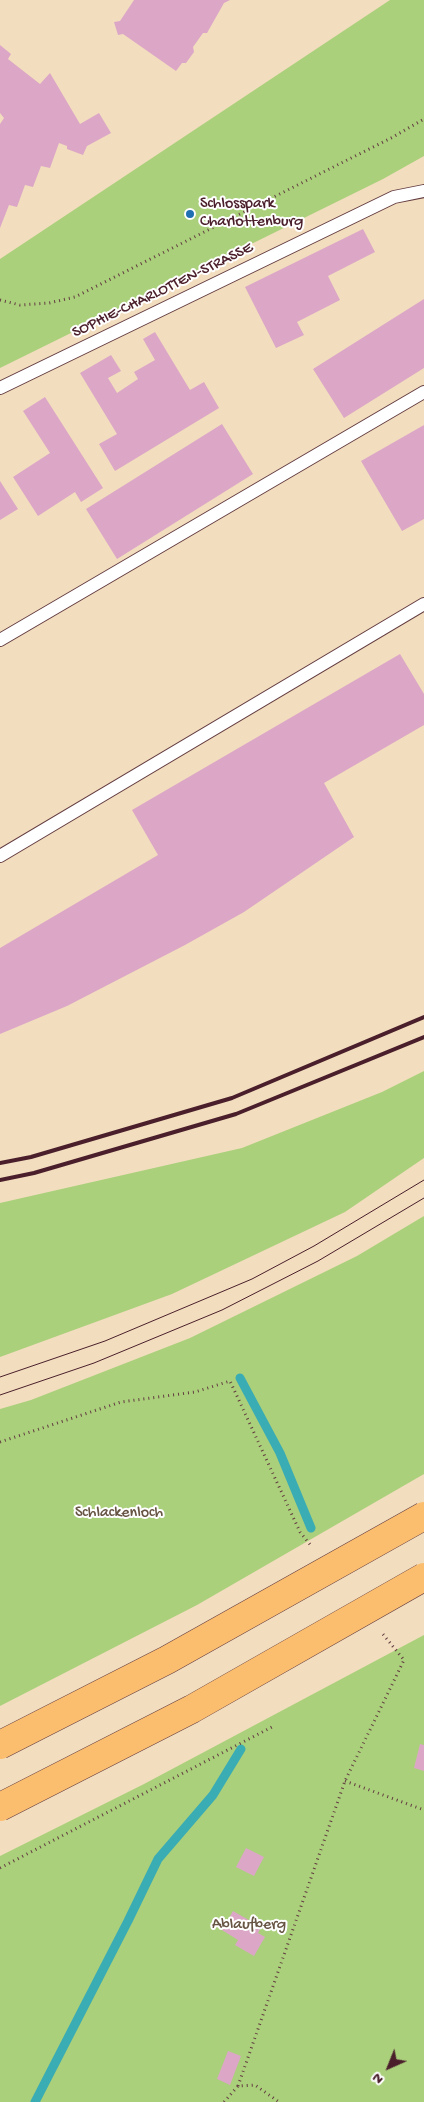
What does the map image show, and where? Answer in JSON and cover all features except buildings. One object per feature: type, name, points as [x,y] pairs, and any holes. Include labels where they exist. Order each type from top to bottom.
[{"type":"highway","points":[[0,1745],[167,1660],[424,1516]]},
{"type":"highway","points":[[0,1807],[192,1709],[424,1577]]},
{"type":"lane","name":"SOPHIE-CHARLOTTEN-STRASSE","points":[[0,388],[394,197],[424,191]]},
{"type":"lane","points":[[0,640],[424,392]]},
{"type":"lane","points":[[0,856],[424,604]]},
{"type":"path","points":[[0,300],[20,305],[49,303],[75,297],[393,137],[424,118]]},
{"type":"path","points":[[0,1442],[121,1402],[195,1392],[230,1381],[300,1532],[318,1555]]},
{"type":"path","points":[[224,2102],[238,2086],[345,1781],[404,1660],[379,1630]]},
{"type":"path","points":[[0,1868],[272,1728]]},
{"type":"path","points":[[345,1781],[424,1810]]},
{"type":"path","points":[[238,2086],[255,2085],[279,2102]]},
{"type":"green space","name":"Schlosspark Charlottenburg","points":[[390,0],[424,0],[424,156],[383,179],[0,368],[0,259]]},
{"type":"green space","points":[[424,1071],[424,1158],[345,1212],[172,1294],[0,1357],[0,1203],[242,1148],[382,1092]]},
{"type":"green space","name":"Schlackenloch","points":[[424,1216],[424,1474],[197,1605],[0,1706],[0,1409],[31,1400],[190,1338],[357,1256]]},
{"type":"green space","name":"Ablaufberg","points":[[424,1635],[424,2102],[0,2102],[0,1856],[144,1784]]},
{"type":"waterway","points":[[240,1378],[280,1453],[311,1528]]},
{"type":"waterway","points":[[35,2102],[158,1859],[213,1795],[241,1749]]},
{"type":"tram line","points":[[0,1377],[105,1341],[252,1279],[314,1246],[424,1180]]},
{"type":"tram line","points":[[0,1395],[94,1363],[222,1310],[318,1261],[424,1198]]},
{"type":"railway","points":[[0,1163],[31,1157],[232,1098],[424,1017]]},
{"type":"railway","points":[[0,1180],[34,1173],[236,1114],[424,1037]]},
{"type":"place","name":"Schlosspark Charlottenburg","points":[[190,214]]}]
